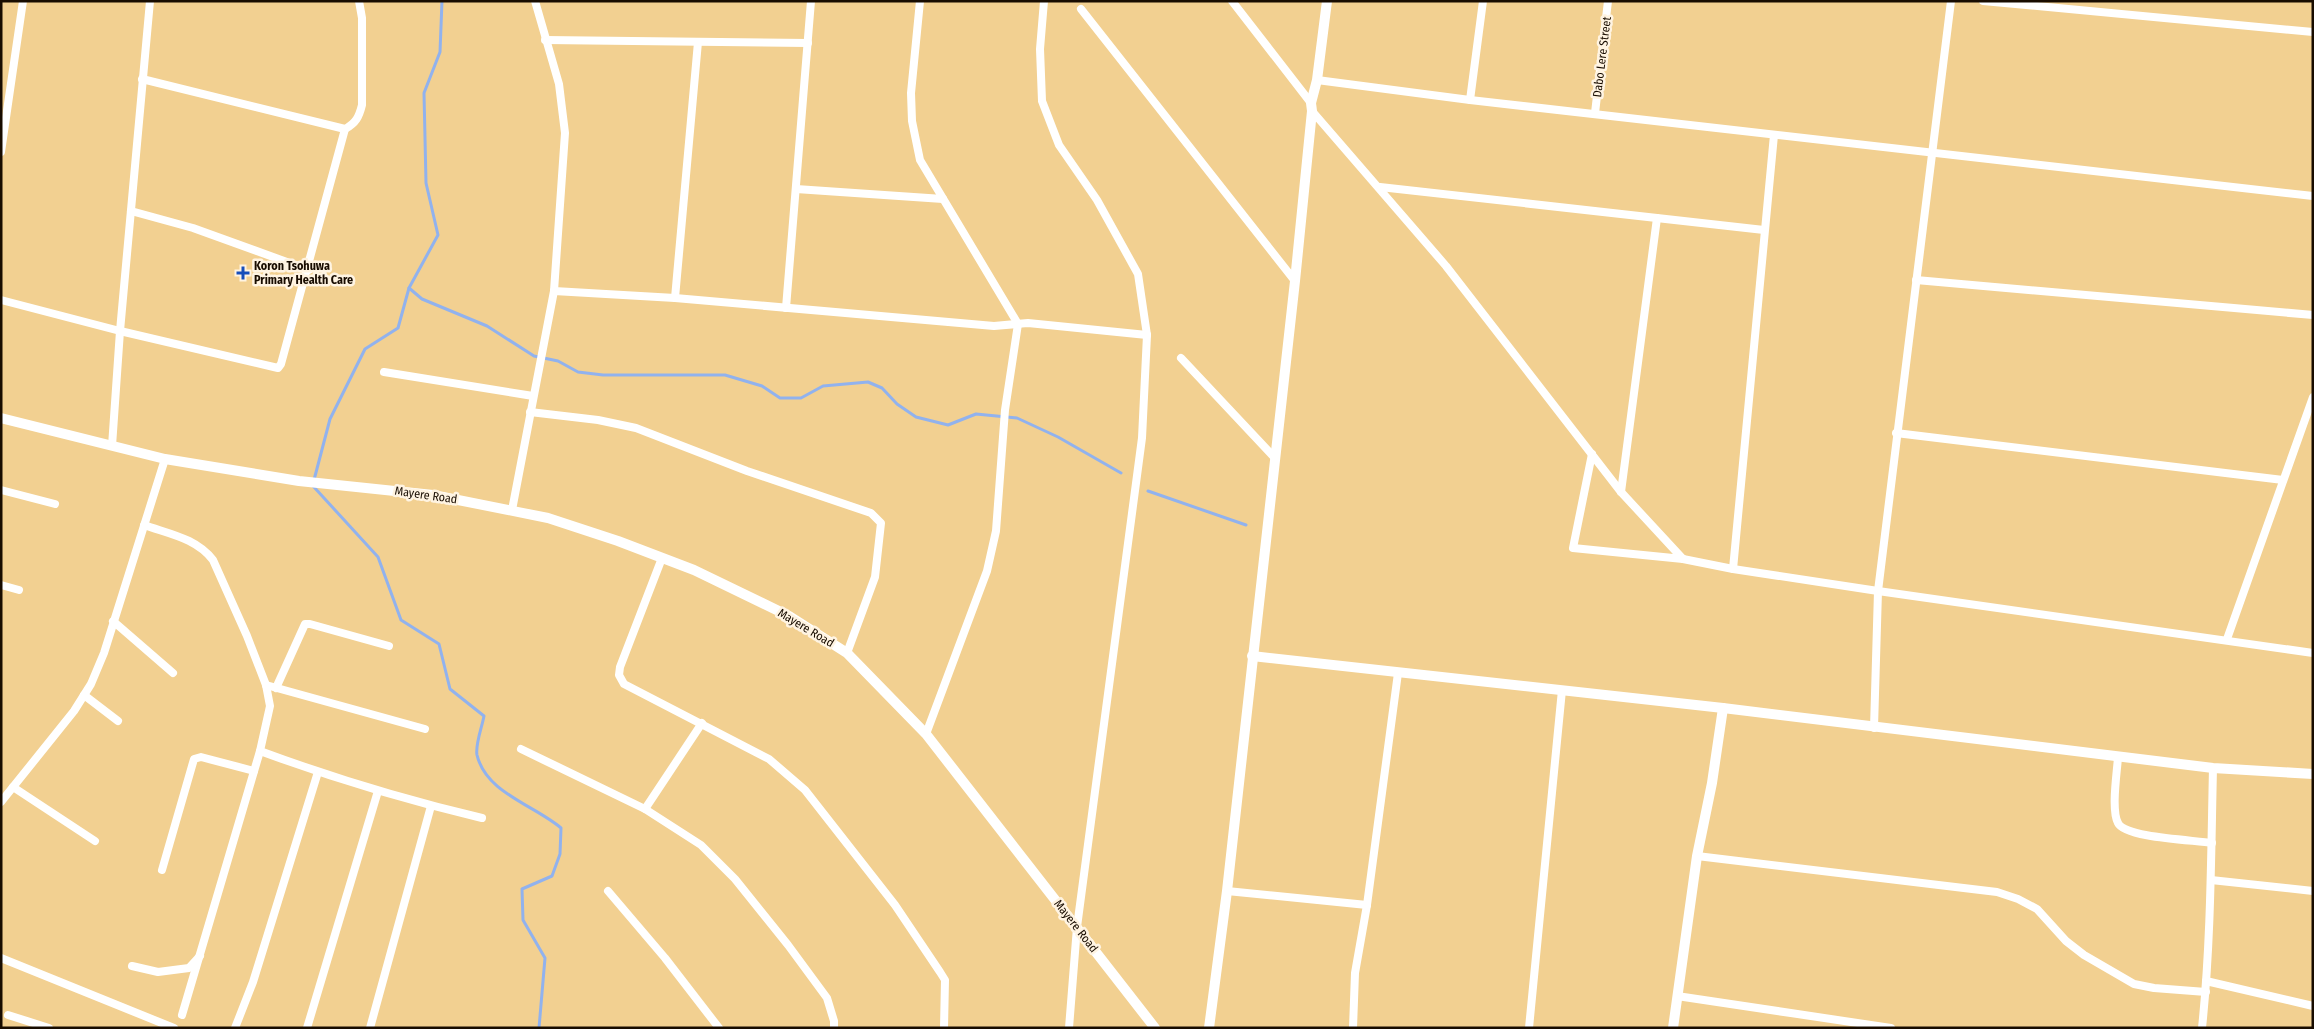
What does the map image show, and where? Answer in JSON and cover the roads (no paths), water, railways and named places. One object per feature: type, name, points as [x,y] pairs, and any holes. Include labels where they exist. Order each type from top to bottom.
[{"type":"street","points":[[1,152],[23,1]]},
{"type":"street","points":[[112,446],[120,331],[150,1]]},
{"type":"street","points":[[142,79],[345,129],[353,125],[360,116],[362,105],[362,18],[360,1]]},
{"type":"street","points":[[512,510],[554,291],[565,133],[559,84],[535,1]]},
{"type":"street","points":[[786,308],[811,1]]},
{"type":"street","points":[[920,1],[911,94],[912,121],[920,160],[1018,324],[1005,410],[996,531],[987,571],[926,734]]},
{"type":"street","points":[[1044,1],[1040,49],[1042,102],[1059,145],[1097,200],[1138,274],[1148,335],[1142,438],[1078,927],[1068,1028]]},
{"type":"street","points":[[1232,1],[1312,107],[1446,266],[1621,492],[1684,559]]},
{"type":"street","points":[[1209,1028],[1295,281],[1312,107],[1318,80],[1327,1]]},
{"type":"street","points":[[1470,100],[1483,1]]},
{"type":"street","name":"Dabo Lere Street","points":[[1595,113],[1608,1]]},
{"type":"street","points":[[1874,728],[1878,591],[1896,433],[1951,1]]},
{"type":"street","points":[[1983,1],[2313,32]]},
{"type":"street","points":[[1081,8],[1295,281]]},
{"type":"street","points":[[545,40],[808,43]]},
{"type":"street","points":[[675,298],[698,42]]},
{"type":"street","points":[[1318,80],[1470,100],[2313,196]]},
{"type":"street","points":[[1,300],[120,331],[278,368],[282,364],[309,270],[345,129]]},
{"type":"street","points":[[1733,569],[1774,135]]},
{"type":"street","points":[[1380,187],[1764,230]]},
{"type":"street","points":[[796,190],[943,198]]},
{"type":"street","points":[[131,211],[193,228],[309,270]]},
{"type":"street","points":[[1621,492],[1656,218]]},
{"type":"street","points":[[1916,280],[2313,315]]},
{"type":"street","points":[[554,291],[675,298],[994,326],[1018,324],[1148,335]]},
{"type":"street","points":[[1181,358],[1275,458]]},
{"type":"street","points":[[384,372],[533,396]]},
{"type":"street","points":[[2227,639],[2313,397]]},
{"type":"street","points":[[530,412],[598,420],[636,428],[747,471],[871,513],[881,523],[875,577],[846,653]]},
{"type":"street","name":"Mayere Road","points":[[1,418],[165,459],[299,482],[433,495],[548,518],[694,570],[789,616],[846,653],[926,734],[1155,1028]]},
{"type":"street","points":[[1896,433],[2283,480]]},
{"type":"street","points":[[1592,454],[1573,548],[1684,559],[1733,569],[1878,591],[2227,639],[2313,653]]},
{"type":"street","points":[[1,802],[74,711],[84,695],[104,652],[165,459]]},
{"type":"street","points":[[1,490],[55,504]]},
{"type":"street","points":[[144,525],[194,542],[206,551],[213,560],[247,636],[266,685],[270,706],[260,751],[182,1015]]},
{"type":"street","points":[[662,558],[620,667],[619,675],[624,684],[770,759],[805,790],[895,905],[945,980],[944,1028]]},
{"type":"street","points":[[1,585],[19,590]]},
{"type":"street","points":[[114,621],[173,673]]},
{"type":"street","points":[[276,688],[305,624],[389,646]]},
{"type":"street","points":[[1252,656],[1723,708],[2213,768],[2313,774]]},
{"type":"street","points":[[1354,1028],[1355,973],[1367,905],[1398,673]]},
{"type":"street","points":[[266,685],[426,729]]},
{"type":"street","points":[[1529,1028],[1562,690]]},
{"type":"street","points":[[84,695],[118,721]]},
{"type":"street","points":[[1673,1028],[1697,856],[1712,783],[1723,708]]},
{"type":"street","points":[[645,809],[702,723]]},
{"type":"street","points":[[521,749],[645,809],[701,844],[735,879],[788,945],[827,998],[834,1021],[834,1028]]},
{"type":"street","points":[[260,751],[378,791],[482,818]]},
{"type":"street","points":[[162,870],[194,760],[201,757],[254,771]]},
{"type":"street","points":[[2118,757],[2115,810],[2117,822],[2122,828],[2136,834],[2212,843]]},
{"type":"street","points":[[2202,1028],[2206,992],[2211,880],[2213,768]]},
{"type":"street","points":[[235,1028],[253,982],[318,772]]},
{"type":"street","points":[[13,787],[95,841]]},
{"type":"street","points":[[308,1028],[378,791]]},
{"type":"street","points":[[370,1028],[431,806]]},
{"type":"street","points":[[1697,856],[1996,892],[2018,899],[2037,910],[2066,941],[2084,955],[2134,984],[2154,988],[2206,992]]},
{"type":"street","points":[[2211,880],[2313,891]]},
{"type":"street","points":[[608,891],[665,958],[719,1028]]},
{"type":"street","points":[[1226,891],[1367,905]]},
{"type":"street","points":[[132,966],[158,972],[188,968],[201,954]]},
{"type":"street","points":[[1,958],[163,1026],[174,1028]]},
{"type":"street","points":[[2206,981],[2313,1006]]},
{"type":"street","points":[[1676,996],[1891,1028]]},
{"type":"street","points":[[8,1015],[49,1028]]},
{"type":"waterway","points":[[314,480],[330,419],[365,349],[398,328],[409,288],[438,235],[426,183],[424,93],[440,52],[442,1]]},
{"type":"waterway","points":[[409,288],[422,299],[487,326],[534,356],[558,361],[578,372],[603,375],[725,375],[762,386],[780,398],[801,398],[823,386],[868,382],[882,388],[897,404],[916,417],[948,425],[976,414],[1017,418],[1058,437],[1121,473]]},
{"type":"waterway","points":[[313,486],[378,557],[401,620],[439,644],[450,689],[484,716],[477,751],[482,768],[500,789],[561,828],[560,854],[552,876],[522,889],[523,920],[545,958],[539,1028]]},
{"type":"waterway","points":[[1148,491],[1246,525]]},
{"type":"place","name":"Koron Tsohuwa Primary Health Care","points":[[243,273]]}]
